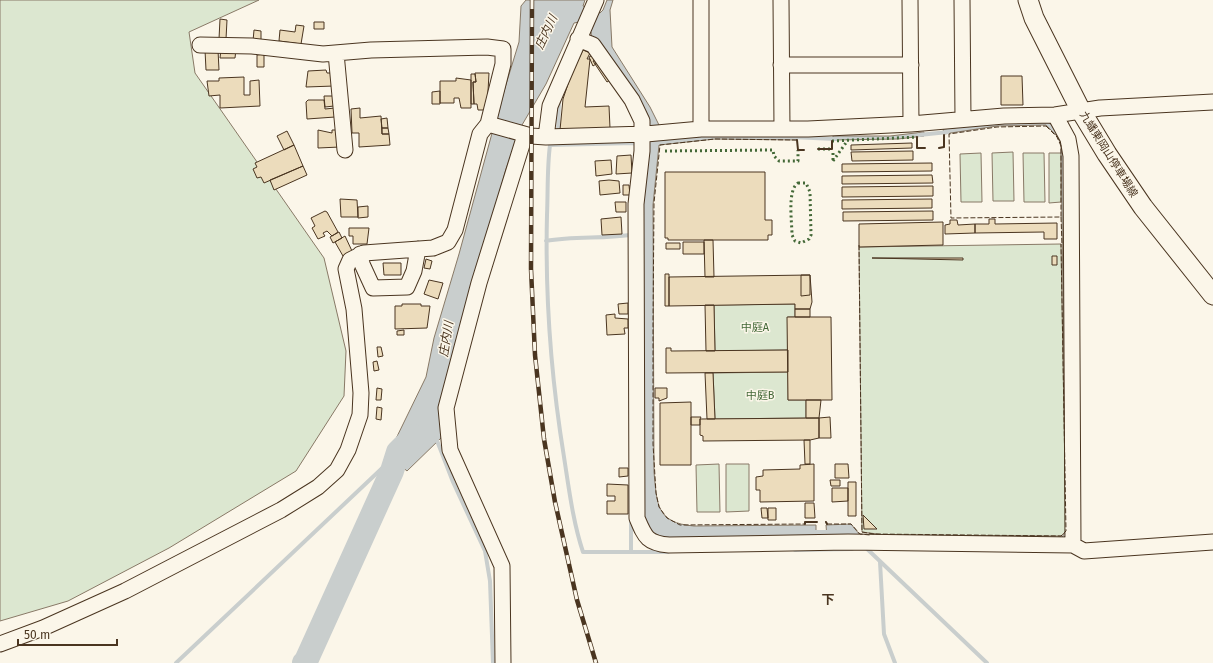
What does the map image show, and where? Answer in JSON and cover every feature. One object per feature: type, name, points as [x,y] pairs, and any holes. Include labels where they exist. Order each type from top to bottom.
[{"type":"main road","name":"九蟠東岡山停車場線","points":[[1028,0],[1034,18],[1082,110],[1107,154],[1143,206],[1213,295]]},
{"type":"street","points":[[701,0],[701,129]]},
{"type":"street","points":[[781,0],[782,129]]},
{"type":"street","points":[[910,0],[912,124]]},
{"type":"street","points":[[962,0],[963,119]]},
{"type":"street","points":[[546,137],[550,106],[582,38],[594,5]]},
{"type":"street","points":[[582,38],[593,45],[632,100],[642,121],[645,134],[636,204],[637,518],[644,536],[659,544],[669,545],[848,542],[1073,545],[1084,551],[1213,542]]},
{"type":"street","points":[[0,644],[44,628],[125,592],[280,510],[318,487],[337,470],[348,450],[360,415],[361,393],[354,310],[346,269],[350,260],[360,254],[442,246],[448,242],[455,230],[480,134],[491,124],[503,64],[503,49],[487,46],[323,54],[252,46],[200,45]]},
{"type":"street","points":[[336,53],[345,150]]},
{"type":"street","points":[[781,65],[911,65]]},
{"type":"street","points":[[491,124],[523,134],[546,137],[645,134],[701,129],[782,129],[912,124],[1004,116],[1055,115],[1100,108],[1213,102]]},
{"type":"street","points":[[1055,115],[1068,139],[1071,156],[1073,545]]},
{"type":"street","points":[[503,663],[502,566],[450,450],[446,408],[479,283],[523,134]]},
{"type":"street","points":[[360,254],[362,264],[373,288],[407,287],[414,271],[418,249]]},
{"type":"green space","points":[[0,0],[259,0],[189,32],[195,73],[324,258],[346,351],[344,396],[296,471],[169,548],[68,601],[0,621]]},
{"type":"green space","points":[[1013,152],[1014,201],[993,201],[992,153]]},
{"type":"green space","points":[[981,153],[982,202],[961,202],[960,154]]},
{"type":"green space","points":[[1023,153],[1044,153],[1045,202],[1024,202]]},
{"type":"green space","points":[[1049,153],[1061,153],[1061,202],[1049,203]]},
{"type":"green space","points":[[1061,244],[1066,531],[1061,536],[885,535],[862,532],[859,247]]},
{"type":"green space","name":"中庭A","points":[[795,304],[795,317],[788,317],[788,350],[715,351],[714,305]]},
{"type":"green space","name":"中庭B","points":[[788,372],[788,400],[806,400],[806,418],[715,419],[713,373]]},
{"type":"green space","points":[[719,464],[720,512],[697,512],[696,465]]},
{"type":"green space","points":[[726,464],[749,464],[749,511],[726,512]]},
{"type":"water","points":[[526,0],[585,0],[583,6],[600,13],[603,10],[607,0],[613,0],[610,10],[612,47],[650,107],[659,125],[661,134],[797,136],[797,140],[715,139],[659,145],[653,205],[654,472],[658,502],[665,516],[672,521],[694,526],[816,525],[816,538],[661,541],[644,526],[641,207],[648,141],[592,42],[591,32],[579,22],[574,23],[546,84],[522,125],[506,169],[465,318],[441,438],[407,471],[388,455],[426,377],[434,338],[519,42],[521,6]]},
{"type":"water","points":[[1048,122],[1057,129],[1064,141],[1070,538],[1066,541],[1051,541],[867,538],[870,546],[853,548],[846,538],[827,538],[826,525],[851,524],[860,535],[1055,538],[1062,537],[1066,531],[1061,144],[1057,136],[1046,125],[997,126],[944,134],[943,129],[997,123]]},
{"type":"water","points":[[924,132],[924,136],[898,139],[833,140],[833,136],[890,136]]},
{"type":"building","points":[[220,19],[227,20],[226,39],[219,39]]},
{"type":"building","points":[[314,22],[324,22],[324,29],[314,29]]},
{"type":"building","points":[[296,25],[304,26],[301,44],[279,41],[280,30],[295,32]]},
{"type":"building","points":[[254,30],[261,31],[261,41],[253,41]]},
{"type":"building","points":[[221,49],[236,49],[235,58],[220,58]]},
{"type":"building","points":[[205,50],[218,50],[219,70],[206,70]]},
{"type":"building","points":[[583,50],[590,53],[587,59],[590,59],[585,107],[609,106],[610,128],[560,130],[563,99],[572,72]]},
{"type":"building","points":[[264,54],[264,67],[257,67],[257,55]]},
{"type":"building","points":[[593,55],[596,64],[593,66],[589,57]]},
{"type":"building","points":[[598,58],[612,79],[607,82],[593,61]]},
{"type":"building","points":[[326,70],[327,73],[333,73],[334,86],[306,87],[308,71]]},
{"type":"building","points":[[475,73],[489,73],[487,110],[478,110],[477,104],[474,104],[473,82],[476,82]]},
{"type":"building","points":[[471,74],[475,74],[476,82],[473,82],[474,104],[471,104]]},
{"type":"building","points":[[1001,76],[1022,76],[1023,105],[1001,105]]},
{"type":"building","points":[[244,77],[244,95],[250,95],[250,81],[259,80],[260,106],[220,108],[220,95],[209,96],[207,81],[219,81],[219,78]]},
{"type":"building","points":[[456,78],[471,80],[471,108],[461,108],[459,98],[454,98],[454,103],[440,103],[440,81],[456,81]]},
{"type":"building","points":[[440,91],[440,104],[432,104],[432,92]]},
{"type":"building","points":[[324,96],[334,96],[334,106],[325,107]]},
{"type":"building","points":[[308,100],[324,100],[325,109],[335,108],[335,117],[307,119],[306,102]]},
{"type":"building","points":[[360,108],[360,118],[381,116],[382,134],[389,134],[390,145],[359,147],[359,133],[352,133],[351,109]]},
{"type":"building","points":[[387,118],[388,128],[382,128],[381,119]]},
{"type":"building","points":[[382,128],[388,128],[389,134],[382,134]]},
{"type":"building","points":[[318,130],[332,133],[332,130],[340,130],[340,147],[318,148]]},
{"type":"building","points":[[287,131],[294,145],[284,150],[277,136]]},
{"type":"building","points":[[912,143],[912,148],[851,150],[851,145]]},
{"type":"building","points":[[294,145],[303,166],[264,183],[261,177],[257,178],[253,169],[257,167],[255,163]]},
{"type":"building","points":[[913,151],[913,160],[852,161],[851,152]]},
{"type":"building","points":[[631,155],[632,173],[616,174],[617,156]]},
{"type":"building","points":[[611,160],[612,174],[596,176],[595,161]]},
{"type":"building","points":[[932,163],[932,171],[842,172],[842,164]]},
{"type":"building","points":[[303,166],[307,175],[274,190],[270,180]]},
{"type":"building","points":[[665,172],[765,172],[765,220],[772,220],[772,235],[768,235],[768,240],[668,240],[668,238],[665,238]]},
{"type":"building","points":[[932,175],[933,183],[842,184],[842,176]]},
{"type":"building","points":[[599,181],[619,181],[620,193],[600,195]]},
{"type":"building","points":[[623,185],[629,185],[630,195],[623,195]]},
{"type":"building","points":[[933,186],[933,196],[842,197],[842,187]]},
{"type":"building","points":[[340,199],[357,200],[358,217],[341,217]]},
{"type":"building","points":[[932,199],[932,208],[842,209],[842,200]]},
{"type":"building","points":[[615,202],[626,202],[626,212],[616,212]]},
{"type":"building","points":[[368,206],[368,217],[358,218],[358,207]]},
{"type":"building","points":[[325,211],[338,232],[332,236],[327,231],[323,233],[325,236],[318,239],[312,228],[315,226],[311,218]]},
{"type":"building","points":[[933,211],[933,220],[843,221],[843,212]]},
{"type":"building","points":[[621,217],[622,234],[602,235],[601,219]]},
{"type":"building","points":[[989,219],[995,219],[995,224],[1057,223],[1057,239],[1044,239],[1044,232],[975,233],[975,224],[989,224]]},
{"type":"building","points":[[950,220],[957,220],[958,225],[975,224],[975,233],[945,234],[945,225],[950,224]]},
{"type":"building","points":[[943,222],[943,245],[859,247],[859,224]]},
{"type":"building","points":[[349,228],[369,228],[367,244],[353,244],[353,236],[349,236]]},
{"type":"building","points":[[339,232],[342,238],[333,243],[330,237]]},
{"type":"building","points":[[345,236],[352,251],[343,256],[335,242]]},
{"type":"building","points":[[704,240],[713,240],[714,277],[705,277]]},
{"type":"building","points":[[683,242],[704,242],[704,254],[683,254]]},
{"type":"building","points":[[666,243],[680,243],[680,249],[666,249]]},
{"type":"building","points":[[1052,256],[1057,256],[1057,265],[1052,265]]},
{"type":"building","points":[[872,258],[963,258],[963,260]]},
{"type":"building","points":[[426,259],[432,261],[430,269],[424,268]]},
{"type":"building","points":[[383,263],[401,263],[401,275],[384,275]]},
{"type":"building","points":[[665,274],[669,274],[669,306],[665,306]]},
{"type":"building","points":[[801,275],[810,275],[810,295],[801,296]]},
{"type":"building","points":[[810,275],[812,302],[810,309],[795,309],[795,304],[669,306],[669,277]]},
{"type":"building","points":[[429,280],[443,283],[438,299],[424,294]]},
{"type":"building","points":[[628,303],[628,314],[619,314],[618,304]]},
{"type":"building","points":[[402,304],[421,304],[421,306],[430,306],[427,328],[395,329],[395,306],[402,306]]},
{"type":"building","points":[[705,305],[714,305],[715,351],[706,351]]},
{"type":"building","points":[[795,309],[810,309],[810,317],[795,317]]},
{"type":"building","points":[[615,314],[615,318],[628,319],[628,328],[624,328],[625,334],[607,335],[606,315]]},
{"type":"building","points":[[787,317],[831,317],[832,400],[788,400]]},
{"type":"building","points":[[404,330],[404,335],[397,335],[397,331]]},
{"type":"building","points":[[377,347],[381,347],[383,356],[378,357]]},
{"type":"building","points":[[666,348],[671,348],[671,351],[788,350],[788,372],[666,373]]},
{"type":"building","points":[[377,361],[379,370],[374,371],[373,362]]},
{"type":"building","points":[[705,373],[713,373],[715,419],[707,419]]},
{"type":"building","points":[[377,388],[382,389],[381,400],[376,400]]},
{"type":"building","points":[[655,388],[667,388],[667,398],[659,401],[659,398],[655,398]]},
{"type":"building","points":[[806,400],[821,400],[819,418],[806,418]]},
{"type":"building","points":[[691,402],[691,465],[660,465],[660,403]]},
{"type":"building","points":[[377,407],[382,408],[381,420],[376,419]]},
{"type":"building","points":[[691,417],[701,417],[700,425],[691,425]]},
{"type":"building","points":[[830,417],[831,438],[819,438],[819,418]]},
{"type":"building","points":[[819,418],[819,438],[810,440],[703,441],[703,436],[700,435],[700,419]]},
{"type":"building","points":[[804,440],[810,440],[810,464],[805,464]]},
{"type":"building","points":[[814,464],[814,501],[760,502],[760,490],[756,490],[756,477],[763,476],[763,470],[800,469],[800,465]]},
{"type":"building","points":[[835,464],[848,464],[849,478],[835,478]]},
{"type":"building","points":[[619,468],[628,468],[628,476],[619,477]]},
{"type":"building","points":[[830,480],[840,480],[840,486],[831,486]]},
{"type":"building","points":[[848,482],[856,482],[856,516],[848,516]]},
{"type":"building","points":[[607,484],[628,485],[628,514],[607,514],[607,501],[615,501],[615,496],[607,496]]},
{"type":"building","points":[[832,488],[848,488],[848,501],[832,502]]},
{"type":"building","points":[[805,503],[814,503],[815,518],[805,518]]},
{"type":"building","points":[[761,508],[767,508],[768,518],[762,518]]},
{"type":"building","points":[[768,508],[776,508],[776,520],[768,520]]},
{"type":"building","points":[[863,515],[877,529],[864,529]]},
{"type":"waterway","points":[[559,101],[558,132],[560,132]]},
{"type":"waterway","points":[[919,135],[948,132]]},
{"type":"waterway","points":[[791,137],[836,139]]},
{"type":"waterway","points":[[637,146],[634,143],[550,145],[548,171],[547,276],[552,367],[559,427],[574,517],[583,552],[668,552]]},
{"type":"waterway","points":[[546,241],[630,235]]},
{"type":"waterway","name":"庄内川","points":[[304,663],[392,471],[398,452],[414,436]]},
{"type":"waterway","points":[[436,438],[453,482],[485,551],[490,581],[493,663]]},
{"type":"waterway","points":[[176,663],[395,456]]},
{"type":"waterway","points":[[631,518],[631,552]]},
{"type":"waterway","points":[[812,532],[831,532]]},
{"type":"waterway","points":[[864,546],[987,663]]},
{"type":"waterway","points":[[795,550],[852,549]]},
{"type":"waterway","points":[[880,562],[884,634],[895,663]]},
{"type":"railway","points":[[532,0],[531,269],[535,355],[544,439],[555,502],[577,600],[596,663]]},
{"type":"hedge","points":[[832,141],[917,137]]},
{"type":"hedge","points":[[833,161],[848,140]]},
{"type":"hedge","points":[[818,149],[832,149]]},
{"type":"hedge","points":[[665,151],[773,150],[774,156],[779,161],[798,161],[798,150]]},
{"type":"hedge","points":[[833,153],[833,161]]},
{"type":"hedge","points":[[798,183],[806,183],[810,192],[811,235],[809,239],[801,243],[795,241],[792,235],[791,199],[792,192],[798,183]]},
{"type":"fence","points":[[1046,126],[1057,137],[1061,146],[1061,217],[951,218],[949,134],[997,127],[1046,126]]},
{"type":"fence","points":[[797,140],[715,139],[660,145],[654,203],[653,444],[656,493],[659,507],[667,518],[680,525],[805,524]]},
{"type":"fence","points":[[1061,217],[1062,244]]},
{"type":"fence","points":[[859,245],[862,532],[874,534],[1061,536],[1066,531],[1061,244]]},
{"type":"fence","points":[[827,524],[851,524],[860,534],[870,535]]},
{"type":"wall","points":[[939,148],[944,147],[944,135]]},
{"type":"wall","points":[[917,137],[917,148],[925,148]]},
{"type":"wall","points":[[797,140],[798,150],[804,150]]},
{"type":"wall","points":[[818,149],[832,149],[832,141]]},
{"type":"wall","points":[[805,524],[805,522],[817,522]]},
{"type":"district","name":"下","points":[[828,599]]}]
